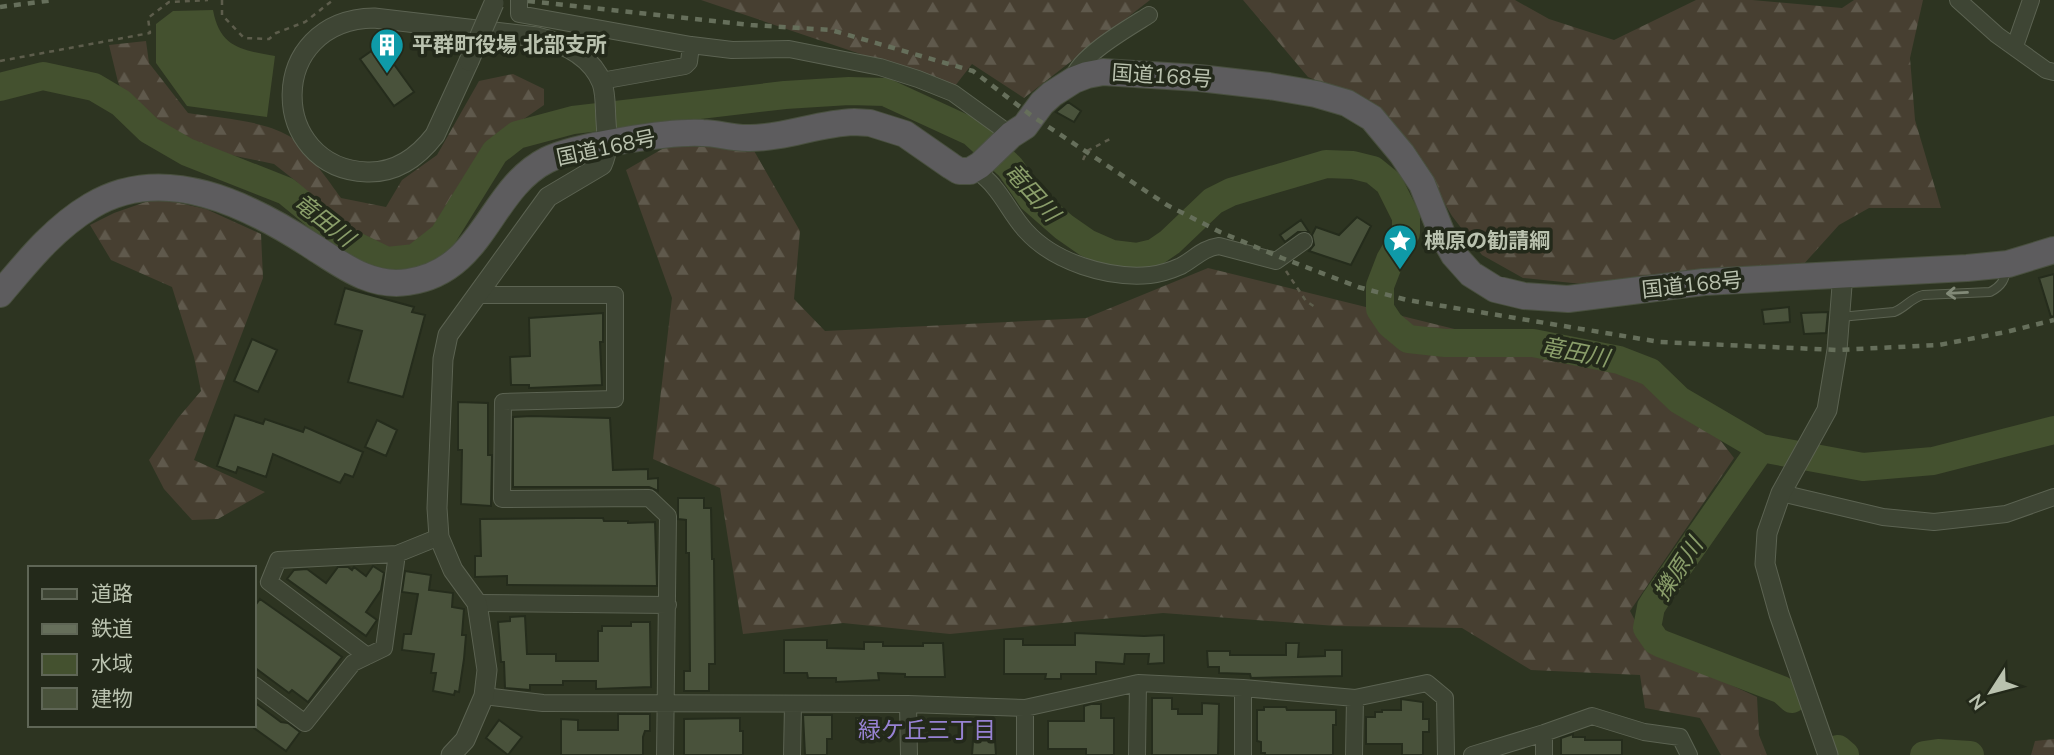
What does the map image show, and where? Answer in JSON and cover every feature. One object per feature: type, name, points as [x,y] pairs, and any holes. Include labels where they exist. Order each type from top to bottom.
[{"type":"highway","name":"国道168号","points":[[0,294],[36,251],[63,225],[90,206],[121,194],[157,187],[194,191],[246,208],[271,220],[353,272],[370,279],[407,283],[446,270],[465,254],[516,185],[530,172],[548,160],[607,138],[701,132],[748,139],[854,122],[870,123],[905,134],[959,171],[978,167],[1006,139],[1025,127],[1052,94],[1074,80],[1103,72],[1269,86],[1316,94],[1347,103],[1372,118],[1402,154],[1422,184],[1441,234],[1454,256],[1471,274],[1495,289],[1524,296],[1568,299],[1704,282],[2007,264],[2054,250]]},
{"type":"street","points":[[519,0],[519,14],[529,16],[691,45],[732,50],[789,49],[880,67],[953,93],[1006,139]]},
{"type":"street","points":[[1958,0],[1997,35],[2034,62],[2054,72]]},
{"type":"street","points":[[2015,46],[2031,0]]},
{"type":"street","points":[[451,755],[466,740],[484,696],[487,670],[477,603],[453,570],[439,537],[437,508],[443,359],[448,335],[548,197],[602,165],[606,156],[607,138],[603,86],[581,55],[553,40],[537,37],[374,18],[359,18],[334,26],[306,49],[299,60],[292,97],[298,125],[312,148],[337,165],[350,170],[379,172],[396,168],[418,154],[435,135],[469,61],[495,2]]},
{"type":"street","points":[[1074,80],[1073,75],[1082,64],[1118,35],[1149,15]]},
{"type":"street","points":[[603,86],[684,66],[689,62],[691,45]]},
{"type":"street","points":[[978,167],[995,187],[1013,217],[1028,233],[1046,247],[1086,267],[1117,274],[1150,275],[1181,266],[1210,247],[1219,246],[1276,261],[1304,242]]},
{"type":"street","points":[[1828,755],[1779,614],[1765,564],[1768,533],[1785,484],[1827,410],[1837,350],[1843,273]]},
{"type":"street","points":[[476,295],[615,295],[615,399],[503,402],[502,499],[649,498],[668,516],[665,755]]},
{"type":"street","points":[[1785,484],[1882,517],[1934,522],[2006,514],[2054,497]]},
{"type":"street","points":[[367,656],[269,582],[278,561],[397,554],[439,537]]},
{"type":"street","points":[[256,686],[305,723],[353,663],[384,648],[397,554]]},
{"type":"street","points":[[477,603],[668,605]]},
{"type":"street","points":[[484,696],[543,703],[908,704],[1025,708],[1138,683],[1243,688],[1355,698],[1427,683],[1445,698],[1446,755]]},
{"type":"street","points":[[1137,755],[1138,683]]},
{"type":"street","points":[[1243,688],[1243,755]]},
{"type":"street","points":[[1354,755],[1355,698]]},
{"type":"street","points":[[908,704],[909,755]]},
{"type":"street","points":[[792,755],[793,705]]},
{"type":"street","points":[[1025,708],[1025,755]]},
{"type":"street","points":[[1472,755],[1592,716],[1644,732],[1680,737],[1689,755]]},
{"type":"street","points":[[1544,733],[1544,755]]},
{"type":"lane","points":[[1840,317],[1894,312],[1916,296],[1990,292],[2000,287],[2006,277],[2007,264]]},
{"type":"path","points":[[0,61],[150,33],[148,18],[169,2],[208,0]]},
{"type":"path","points":[[222,0],[222,15],[244,37],[269,39],[276,33],[304,22],[333,0]]},
{"type":"path","points":[[1083,160],[1087,151],[1110,139]]},
{"type":"path","points":[[1276,261],[1287,271],[1306,301],[1315,307]]},
{"type":"green space","points":[[701,0],[1150,0],[1024,98],[972,64],[955,86]]},
{"type":"green space","points":[[1243,0],[1515,0],[1549,19],[1614,40],[1696,0],[1752,0],[1842,8],[1854,0],[1923,0],[1910,58],[1915,120],[1941,208],[1869,208],[1839,225],[1802,266],[1592,285],[1523,278],[1482,255],[1452,216],[1407,141],[1356,97],[1308,77]]},
{"type":"green space","points":[[146,41],[149,63],[188,113],[240,120],[266,126],[289,136],[316,164],[341,198],[386,207],[402,180],[437,155],[479,81],[513,74],[544,89],[544,105],[488,144],[438,233],[412,252],[389,255],[352,237],[313,206],[297,182],[274,164],[197,148],[160,129],[126,102],[109,45]]},
{"type":"green space","points":[[669,145],[753,149],[800,231],[794,299],[825,331],[1086,318],[1208,268],[1677,384],[1734,458],[1630,611],[1649,647],[1757,697],[1759,735],[1767,755],[1721,755],[1700,718],[1645,708],[1640,675],[1531,670],[1462,628],[1336,626],[1163,613],[950,634],[843,623],[743,634],[720,488],[653,459],[672,298],[626,170]]},
{"type":"green space","points":[[157,198],[206,209],[261,234],[263,278],[194,460],[265,492],[218,519],[192,520],[164,489],[149,460],[178,418],[201,391],[194,357],[172,287],[111,260],[90,225],[114,213]]},
{"type":"green space","points":[[2054,739],[2054,755],[2031,755],[2035,741]]},
{"type":"water","points":[[213,10],[216,23],[227,40],[252,52],[275,56],[267,117],[187,106],[156,63],[156,24],[173,11]]},
{"type":"building","name":"平群町役場 北部支所","points":[[380,45],[414,92],[394,106],[360,59]]},
{"type":"building","points":[[1068,102],[1081,111],[1074,122],[1056,112]]},
{"type":"building","points":[[1357,217],[1371,226],[1351,265],[1309,251],[1314,245],[1312,235],[1316,227],[1339,235]]},
{"type":"building","points":[[1301,220],[1309,232],[1298,232],[1285,242],[1280,235]]},
{"type":"building","points":[[2054,274],[2054,316],[2051,317],[2039,278]]},
{"type":"building","points":[[345,288],[414,307],[412,312],[425,315],[403,397],[348,382],[362,331],[335,324]]},
{"type":"building","points":[[1789,307],[1790,322],[1764,324],[1762,310]]},
{"type":"building","points":[[1828,312],[1826,333],[1804,334],[1801,313]]},
{"type":"building","points":[[603,313],[603,342],[600,342],[602,385],[529,388],[529,385],[511,385],[510,357],[530,356],[529,318]]},
{"type":"building","points":[[252,339],[277,350],[258,392],[234,381]]},
{"type":"building","points":[[458,402],[488,403],[488,455],[492,455],[491,506],[461,504],[462,450],[458,450]]},
{"type":"building","points":[[235,415],[263,424],[265,419],[303,432],[305,427],[363,452],[353,477],[345,474],[340,483],[273,454],[266,477],[238,467],[236,473],[217,466]]},
{"type":"building","points":[[513,417],[610,418],[613,470],[648,469],[648,479],[658,478],[658,491],[649,487],[513,487]]},
{"type":"building","points":[[377,420],[397,430],[386,456],[365,447]]},
{"type":"building","points":[[678,498],[704,498],[704,508],[711,508],[715,664],[709,664],[709,691],[684,691],[684,671],[690,671],[689,553],[686,553],[686,520],[678,519]]},
{"type":"building","points":[[603,518],[604,521],[628,523],[655,522],[657,586],[507,585],[507,576],[475,577],[475,556],[481,556],[480,519]]},
{"type":"building","points":[[373,566],[384,573],[381,590],[366,612],[377,620],[366,636],[287,579],[294,570],[307,569],[326,583],[338,567],[352,570],[354,567],[366,576]]},
{"type":"building","points":[[405,571],[431,575],[429,590],[453,593],[452,607],[464,609],[464,659],[459,692],[455,691],[454,695],[433,691],[436,673],[431,673],[434,654],[402,650],[404,634],[411,634],[418,594],[402,592]]},
{"type":"building","points":[[260,599],[342,657],[308,702],[292,690],[289,693],[256,668],[256,604]]},
{"type":"building","points":[[525,616],[527,654],[556,654],[556,661],[598,661],[598,631],[602,631],[602,626],[631,626],[631,622],[650,622],[651,687],[596,689],[596,681],[563,681],[563,685],[530,685],[530,690],[505,688],[498,622],[510,621],[510,617]]},
{"type":"building","points":[[1075,633],[1164,635],[1164,663],[1148,664],[1149,654],[1125,654],[1124,664],[1096,662],[1096,674],[1061,674],[1061,679],[1045,679],[1046,674],[1004,674],[1004,639],[1023,639],[1023,645],[1075,645]]},
{"type":"building","points":[[784,640],[827,640],[827,648],[864,649],[864,642],[883,642],[883,646],[943,643],[945,677],[905,677],[905,674],[878,673],[879,680],[836,682],[836,678],[808,678],[807,673],[784,673]]},
{"type":"building","points":[[1286,643],[1299,643],[1298,657],[1325,656],[1325,650],[1342,650],[1342,676],[1251,678],[1250,674],[1219,673],[1219,667],[1208,667],[1207,651],[1230,651],[1230,655],[1286,655]]},
{"type":"building","points":[[1152,698],[1172,698],[1172,709],[1178,709],[1178,714],[1202,714],[1202,703],[1219,704],[1218,755],[1152,755]]},
{"type":"building","points":[[1401,699],[1423,702],[1423,719],[1429,719],[1429,732],[1423,732],[1423,755],[1402,755],[1402,744],[1366,744],[1366,717],[1375,717],[1375,712],[1382,710],[1401,710]]},
{"type":"building","points":[[256,703],[300,732],[286,751],[254,728]]},
{"type":"building","points":[[1101,704],[1101,718],[1114,718],[1114,755],[1086,755],[1086,749],[1048,749],[1048,721],[1084,721],[1084,706]]},
{"type":"building","points":[[1264,707],[1336,710],[1333,755],[1261,753],[1261,742],[1257,741],[1257,710],[1264,710]]},
{"type":"building","points":[[618,714],[650,714],[650,731],[645,731],[643,737],[643,755],[561,755],[561,719],[578,720],[578,730],[618,730]]},
{"type":"building","points":[[803,715],[832,715],[832,739],[827,739],[827,755],[805,755]]},
{"type":"building","points":[[740,718],[743,755],[684,755],[684,719]]},
{"type":"building","points":[[856,718],[881,718],[880,739],[856,739]]},
{"type":"building","points":[[499,720],[522,737],[508,755],[486,738]]},
{"type":"building","points":[[994,726],[996,755],[972,755],[974,727]]},
{"type":"building","points":[[1573,734],[1573,737],[1585,737],[1585,740],[1622,740],[1622,755],[1561,755],[1561,738]]},
{"type":"waterway","name":"竜田川","points":[[0,87],[43,76],[94,87],[121,103],[149,130],[187,152],[286,191],[348,242],[387,261],[415,258],[443,236],[495,152],[517,135],[573,120],[785,95],[885,92],[972,132],[1010,167],[1032,199],[1064,227],[1087,243],[1112,254],[1137,257],[1154,253],[1170,242],[1213,201],[1231,192],[1326,164],[1353,165],[1373,170],[1389,183],[1406,217],[1406,233],[1390,260],[1380,286],[1380,309],[1390,324],[1408,339],[1445,343],[1533,343],[1619,360],[1650,372],[1679,400],[1761,448],[1863,467],[1933,461],[2054,430]]},
{"type":"waterway","name":"擽原川","points":[[1761,448],[1656,599],[1651,607],[1647,628],[1656,641],[1662,644],[1782,690],[1792,699]]},
{"type":"waterway","name":"擽原川","points":[[1838,749],[1845,755]]},
{"type":"waterway","name":"擽原川","points":[[1924,755],[1970,755]]},
{"type":"railway","points":[[0,7],[54,0]]},
{"type":"railway","points":[[528,1],[751,25],[831,30],[973,71],[1032,116],[1167,205],[1220,232],[1282,258],[1358,287],[1407,300],[1660,342],[1837,350],[1939,345],[2054,320]]},
{"type":"place","name":"平群町役場 北部支所","points":[[387,75]]},
{"type":"place","name":"椣原の勧請綱","points":[[1400,271]]},
{"type":"district","name":"緑ケ丘三丁目","points":[[927,730]]}]
